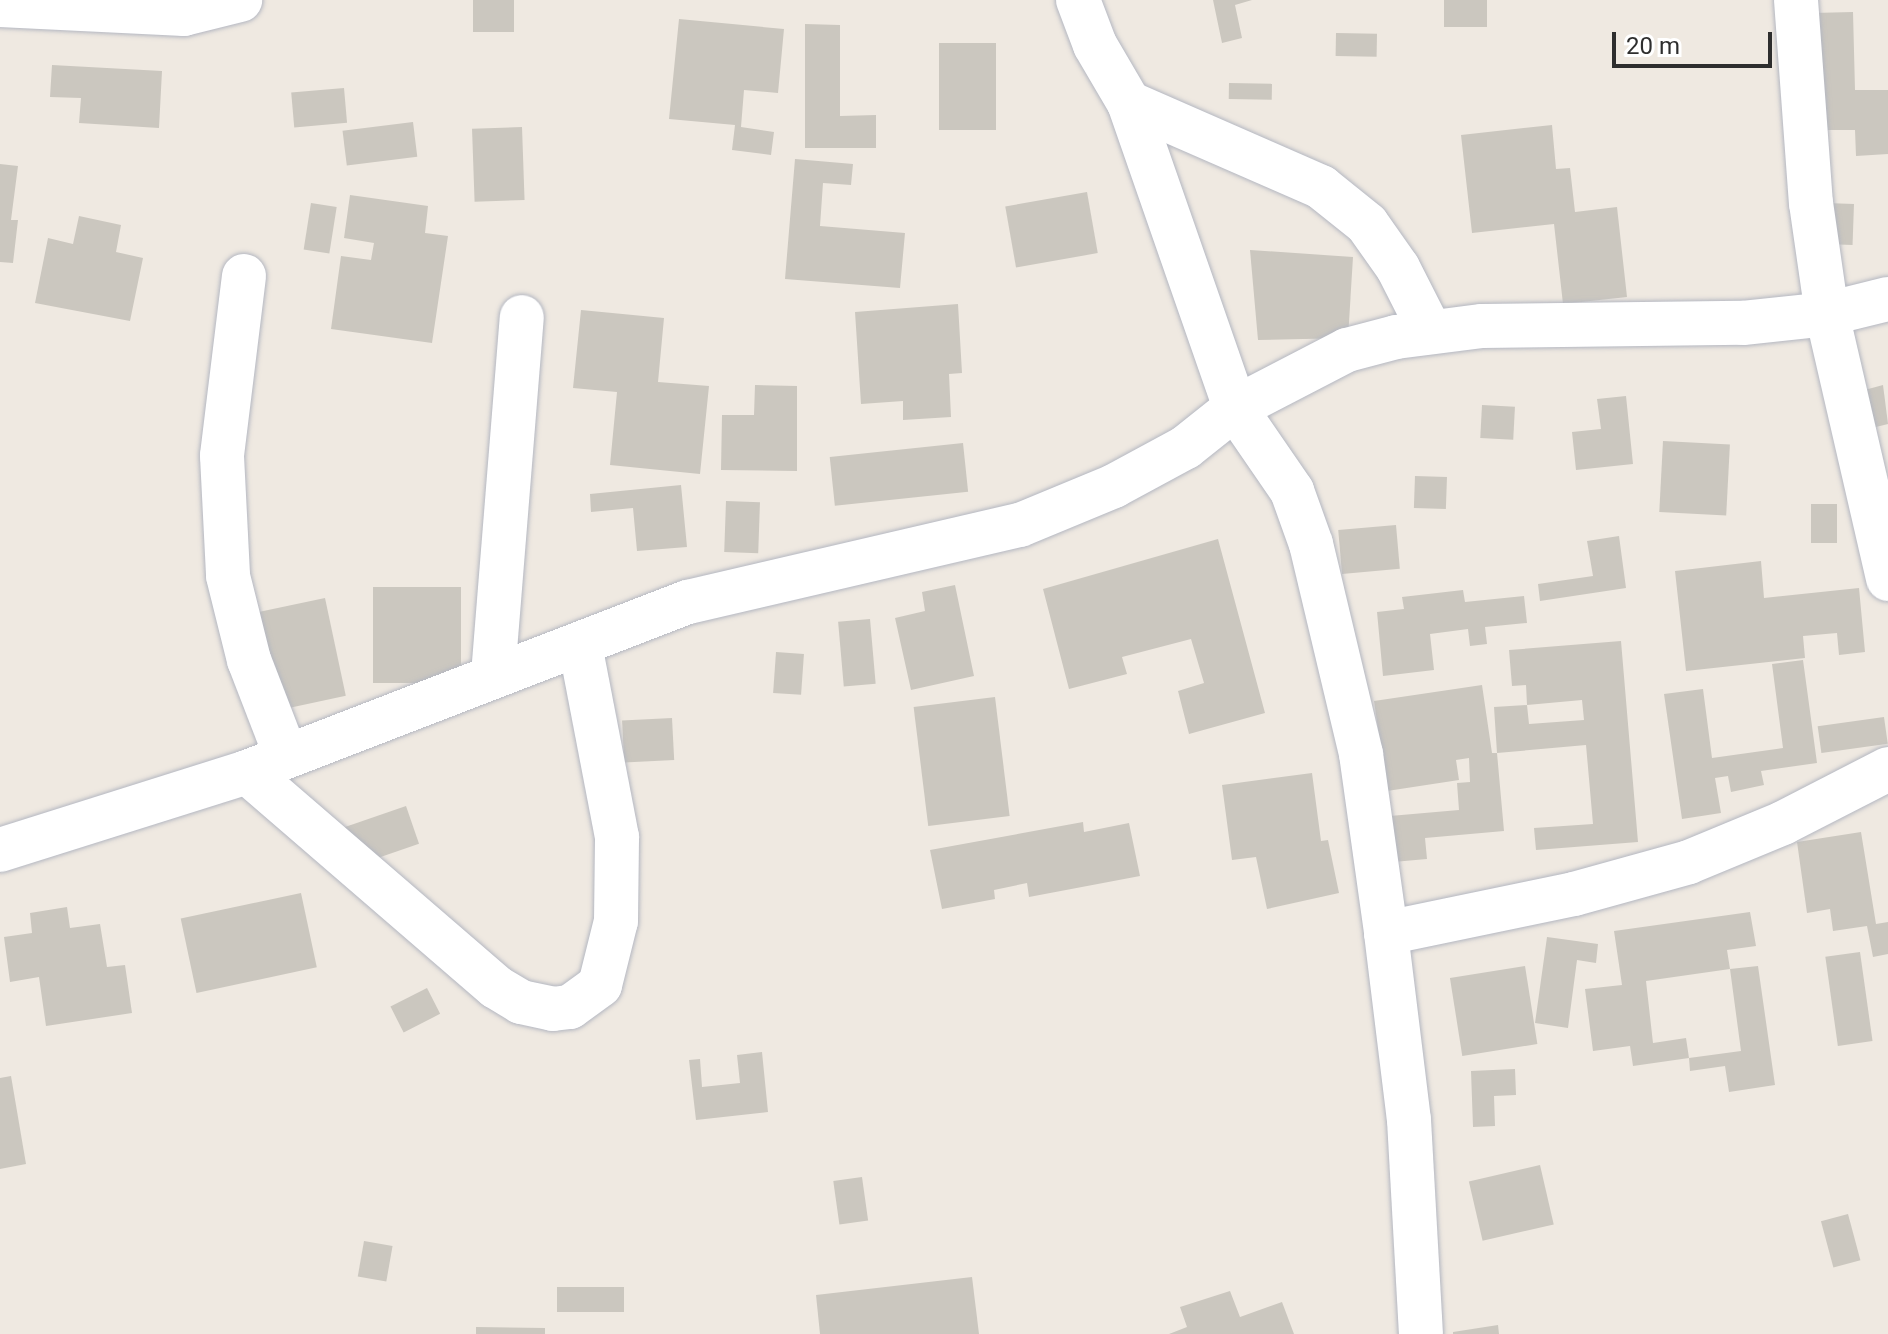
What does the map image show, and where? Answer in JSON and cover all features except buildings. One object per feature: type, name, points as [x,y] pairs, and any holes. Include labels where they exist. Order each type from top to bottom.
[{"type":"street","points":[[0,5],[184,14],[240,0]]},
{"type":"street","points":[[1078,0],[1095,45],[1129,103],[1235,408],[1292,491],[1311,544],[1361,754],[1386,933],[1409,1120],[1421,1334]]},
{"type":"street","points":[[1796,0],[1811,203],[1827,314],[1888,579]]},
{"type":"street","points":[[1129,103],[1321,187],[1367,224],[1398,268],[1430,331]]},
{"type":"street","points":[[244,276],[222,456],[228,576],[249,660],[266,764],[496,987],[521,1002],[553,1009],[570,1007],[600,985],[616,921],[617,837],[580,645]]},
{"type":"street","points":[[0,850],[266,764],[688,602],[1020,525],[1114,486],[1186,447],[1235,408],[1347,350],[1430,331],[1743,323],[1827,314],[1888,299]]},
{"type":"street","points":[[493,675],[522,317]]},
{"type":"street","points":[[1386,933],[1574,894],[1689,862],[1783,823],[1888,769]]}]
